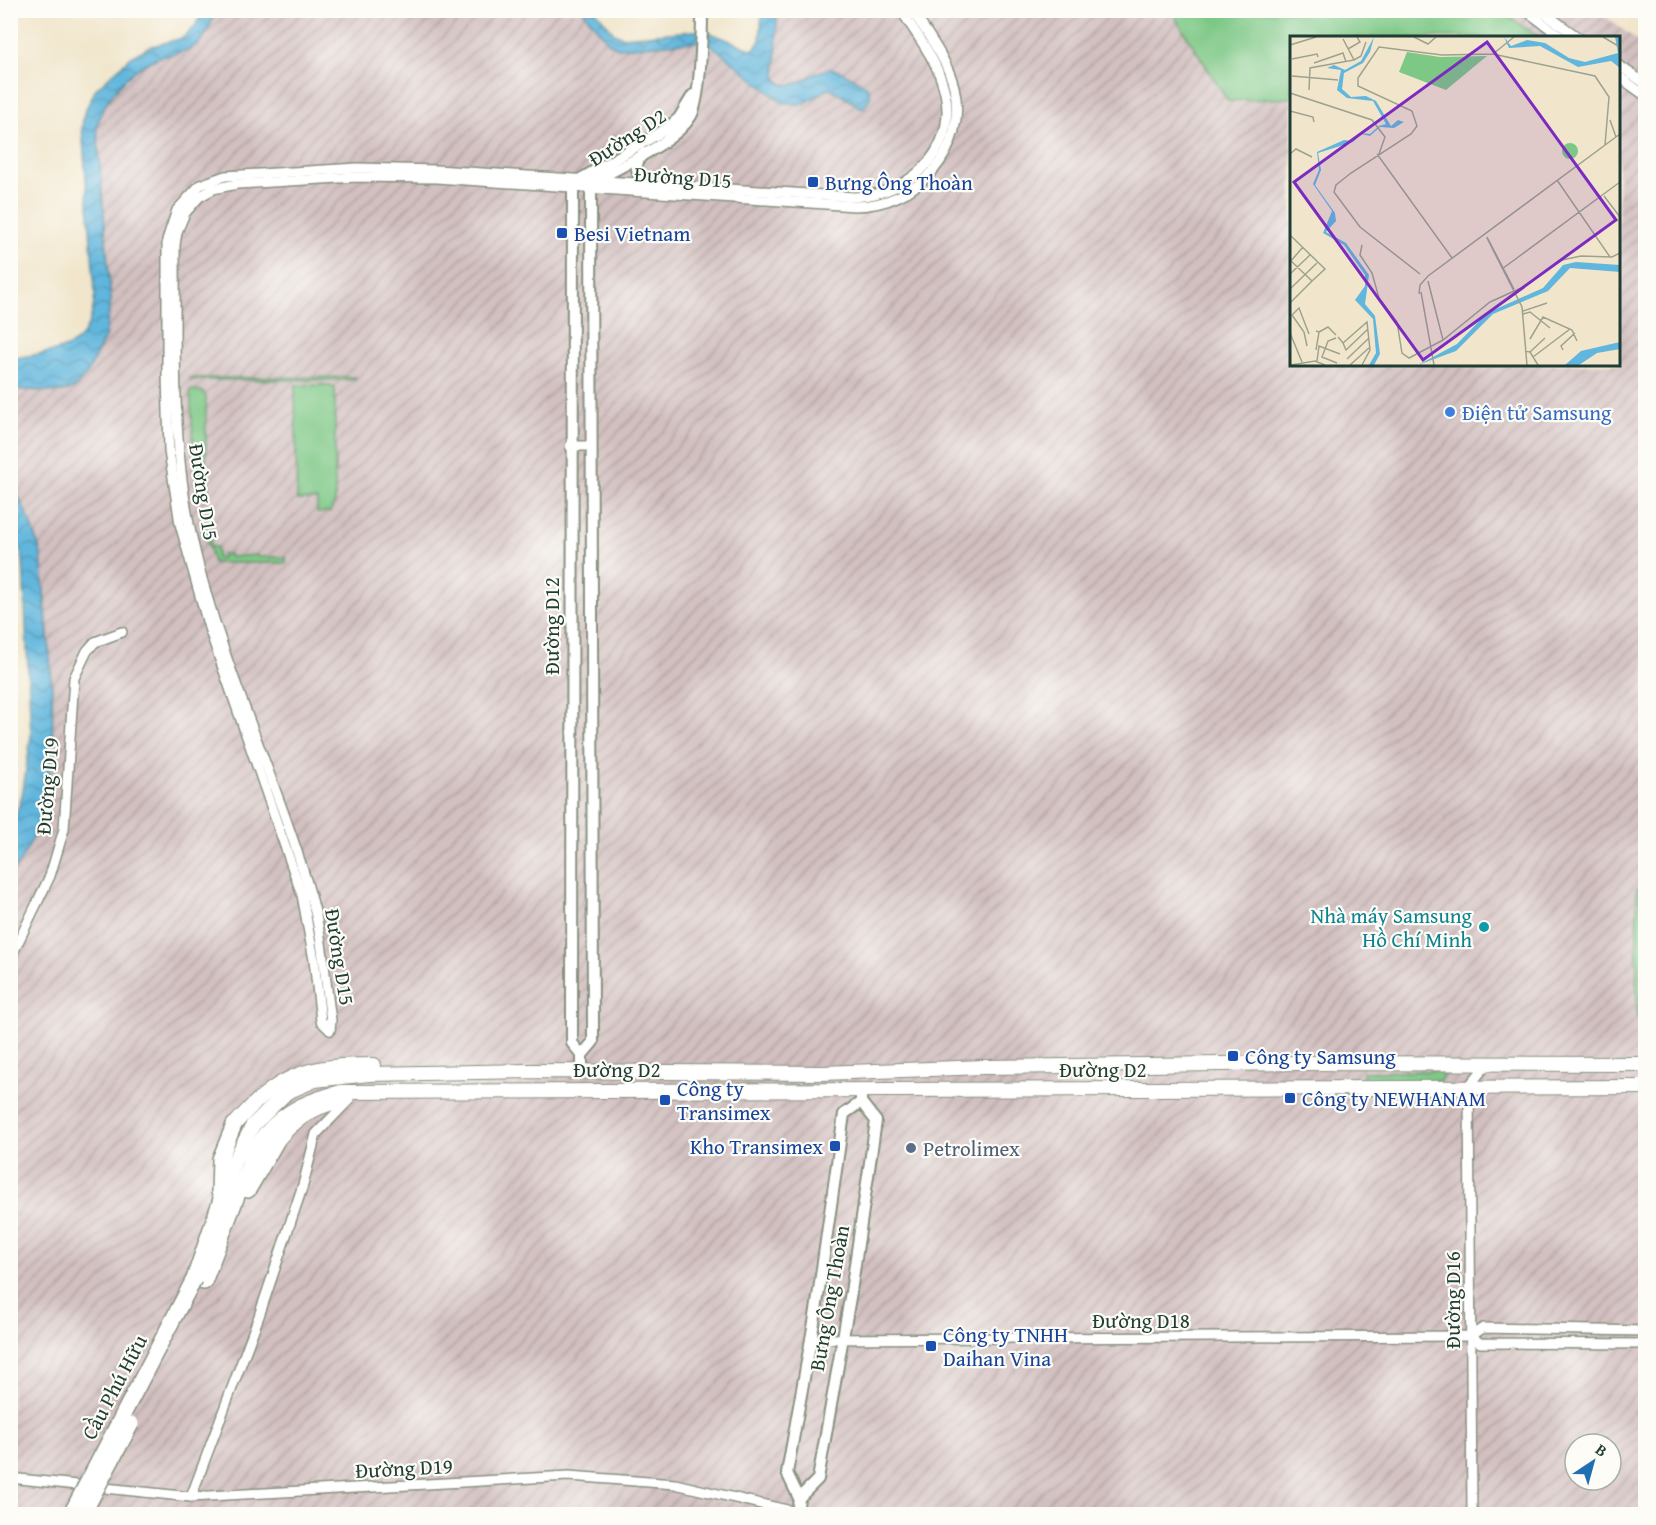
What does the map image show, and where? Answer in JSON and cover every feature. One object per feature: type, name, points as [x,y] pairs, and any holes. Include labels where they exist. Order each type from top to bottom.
[{"type":"highway","points":[[222,1219],[220,1159],[234,1125]]},
{"type":"highway","points":[[199,1280],[222,1219],[253,1154],[270,1138]]},
{"type":"highway","points":[[222,1219],[233,1164]]},
{"type":"highway","name":"Cầu Phú Hữu","points":[[71,1515],[199,1280]]},
{"type":"highway","name":"Cầu Phú Hữu","points":[[83,1515],[199,1280]]},
{"type":"main road","name":"Đường D2","points":[[233,1164],[253,1125],[287,1092],[315,1080],[369,1074],[560,1071],[822,1073],[921,1070],[927,1064],[956,1064],[965,1068],[1646,1062]]},
{"type":"main road","name":"Đường D2","points":[[234,1125],[272,1086],[292,1076],[338,1065],[541,1065],[560,1071]]},
{"type":"main road","points":[[581,1093],[582,1071]]},
{"type":"main road","points":[[861,1096],[862,1072]]},
{"type":"main road","name":"Đường D2","points":[[270,1138],[292,1108],[315,1098],[341,1092],[547,1096],[560,1090],[581,1093],[861,1096],[1469,1086],[1646,1087]]},
{"type":"main road","name":"Đường D2","points":[[270,1138],[286,1130],[310,1111],[327,1104],[349,1100],[529,1094]]},
{"type":"street","name":"Đường D15","points":[[593,185],[649,184],[854,197],[890,192],[909,182],[935,153],[943,134],[947,112],[945,90],[936,67],[901,10]]},
{"type":"street","name":"Đường D15","points":[[576,184],[387,168],[231,175],[208,181],[193,190],[177,210],[170,224],[166,249],[167,418],[172,475],[180,524],[209,628],[302,896],[321,1021],[330,1030],[331,1020],[324,959],[313,903],[212,610],[188,520],[177,427],[177,232],[185,213],[199,197],[220,186],[390,176],[593,185],[855,206],[874,205],[904,195],[922,183],[941,160],[954,131],[956,110],[954,89],[947,68],[912,10]]},
{"type":"street","points":[[1525,10],[1560,36]]},
{"type":"street","points":[[1540,10],[1576,36]]},
{"type":"street","name":"Đường D2","points":[[593,185],[670,138],[687,122],[694,109],[702,15]]},
{"type":"street","points":[[1620,67],[1645,92]]},
{"type":"street","points":[[1620,77],[1645,92]]},
{"type":"street","name":"Đường D2","points":[[576,184],[666,129],[683,112],[697,87]]},
{"type":"street","points":[[646,152],[636,166],[639,176],[649,184]]},
{"type":"street","name":"Đường D12","points":[[576,184],[570,446],[572,1044],[582,1055],[582,1071]]},
{"type":"street","name":"Đường D12","points":[[582,1055],[594,1042],[590,446],[593,185]]},
{"type":"street","points":[[570,446],[590,446]]},
{"type":"street","name":"Đường D19","points":[[10,958],[50,876],[64,829],[74,678],[87,651],[95,642],[122,632]]},
{"type":"street","points":[[1469,1086],[1488,1063]]},
{"type":"street","name":"Đường D16","points":[[1469,1086],[1472,1515]]},
{"type":"street","name":"Bưng Ông Thoàn","points":[[861,1096],[876,1121],[818,1479],[799,1498],[787,1473],[811,1339],[844,1114],[861,1096]]},
{"type":"street","points":[[191,1497],[259,1316],[303,1185],[315,1134],[349,1100]]},
{"type":"street","name":"Đường D18","points":[[811,1339],[1471,1336],[1483,1328],[1646,1331]]},
{"type":"street","name":"Đường D18","points":[[1471,1336],[1480,1343],[1646,1344]]},
{"type":"street","name":"Đường D19","points":[[10,1478],[191,1497],[579,1476],[675,1484],[799,1514]]},
{"type":"street","points":[[799,1498],[799,1514]]},
{"type":"shaded area","points":[[482,10],[505,15],[527,11],[583,11],[609,43],[618,48],[701,39],[783,103],[803,104],[830,88],[863,109],[870,98],[869,90],[799,82],[785,85],[779,82],[776,78],[777,11],[1598,11],[1646,47],[1645,1514],[11,1514],[11,874],[28,849],[37,829],[33,528],[11,480],[10,389],[62,392],[73,389],[105,337],[111,300],[97,128],[99,116],[108,98],[141,66],[155,59],[193,48],[206,34],[216,11]]},
{"type":"green space","points":[[1171,11],[1500,11],[1538,36],[1290,36],[1290,98],[1228,101]]},
{"type":"green space","points":[[356,377],[354,380],[190,380],[190,378]]},
{"type":"green space","points":[[295,385],[327,385],[335,388],[335,502],[330,512],[317,513],[317,500],[297,500]]},
{"type":"green space","points":[[190,390],[202,391],[206,396],[206,467],[209,490],[197,492]]},
{"type":"green space","points":[[203,525],[210,525],[211,547],[217,547],[217,558],[222,558],[222,554],[229,554],[229,557],[257,555],[258,557],[286,557],[286,563],[213,563]]},
{"type":"green space","points":[[1637,888],[1645,888],[1645,1017],[1637,1017]]},
{"type":"green space","points":[[1438,1071],[1444,1075],[1440,1081],[1363,1082],[1363,1072]]},
{"type":"water","points":[[202,11],[216,11],[203,39],[191,49],[155,59],[136,70],[110,97],[100,118],[97,128],[111,300],[105,337],[88,372],[73,389],[62,392],[11,389],[11,359],[70,346],[87,328],[92,313],[95,293],[82,127],[84,113],[96,89],[132,56],[149,47],[183,38],[196,25]]},
{"type":"water","points":[[583,11],[596,11],[614,33],[623,37],[703,30],[753,50],[760,41],[762,11],[777,11],[776,78],[788,85],[795,84],[831,69],[845,73],[863,83],[870,98],[863,109],[830,88],[803,104],[783,103],[706,41],[618,48],[609,43]]},
{"type":"water","points":[[11,480],[33,528],[41,554],[53,720],[51,763],[44,804],[31,842],[11,874],[11,830],[22,796],[31,736],[23,560],[11,518]]},
{"type":"place","name":"Bưng Ông Thoàn","points":[[813,182]]},
{"type":"place","name":"Besi Vietnam","points":[[562,233]]},
{"type":"place","name":"Điện tử Samsung","points":[[1450,412]]},
{"type":"place","name":"Nhà máy Samsung Hồ Chí Minh","points":[[1484,927]]},
{"type":"place","name":"Công ty Samsung","points":[[1233,1056]]},
{"type":"place","name":"Công ty NEWHANAM","points":[[1290,1098]]},
{"type":"place","name":"Công ty Transimex","points":[[665,1100]]},
{"type":"place","name":"Kho Transimex","points":[[835,1146]]},
{"type":"place","name":"Petrolimex","points":[[911,1148]]},
{"type":"place","name":"Công ty TNHH Daihan Vina","points":[[931,1346]]}]
